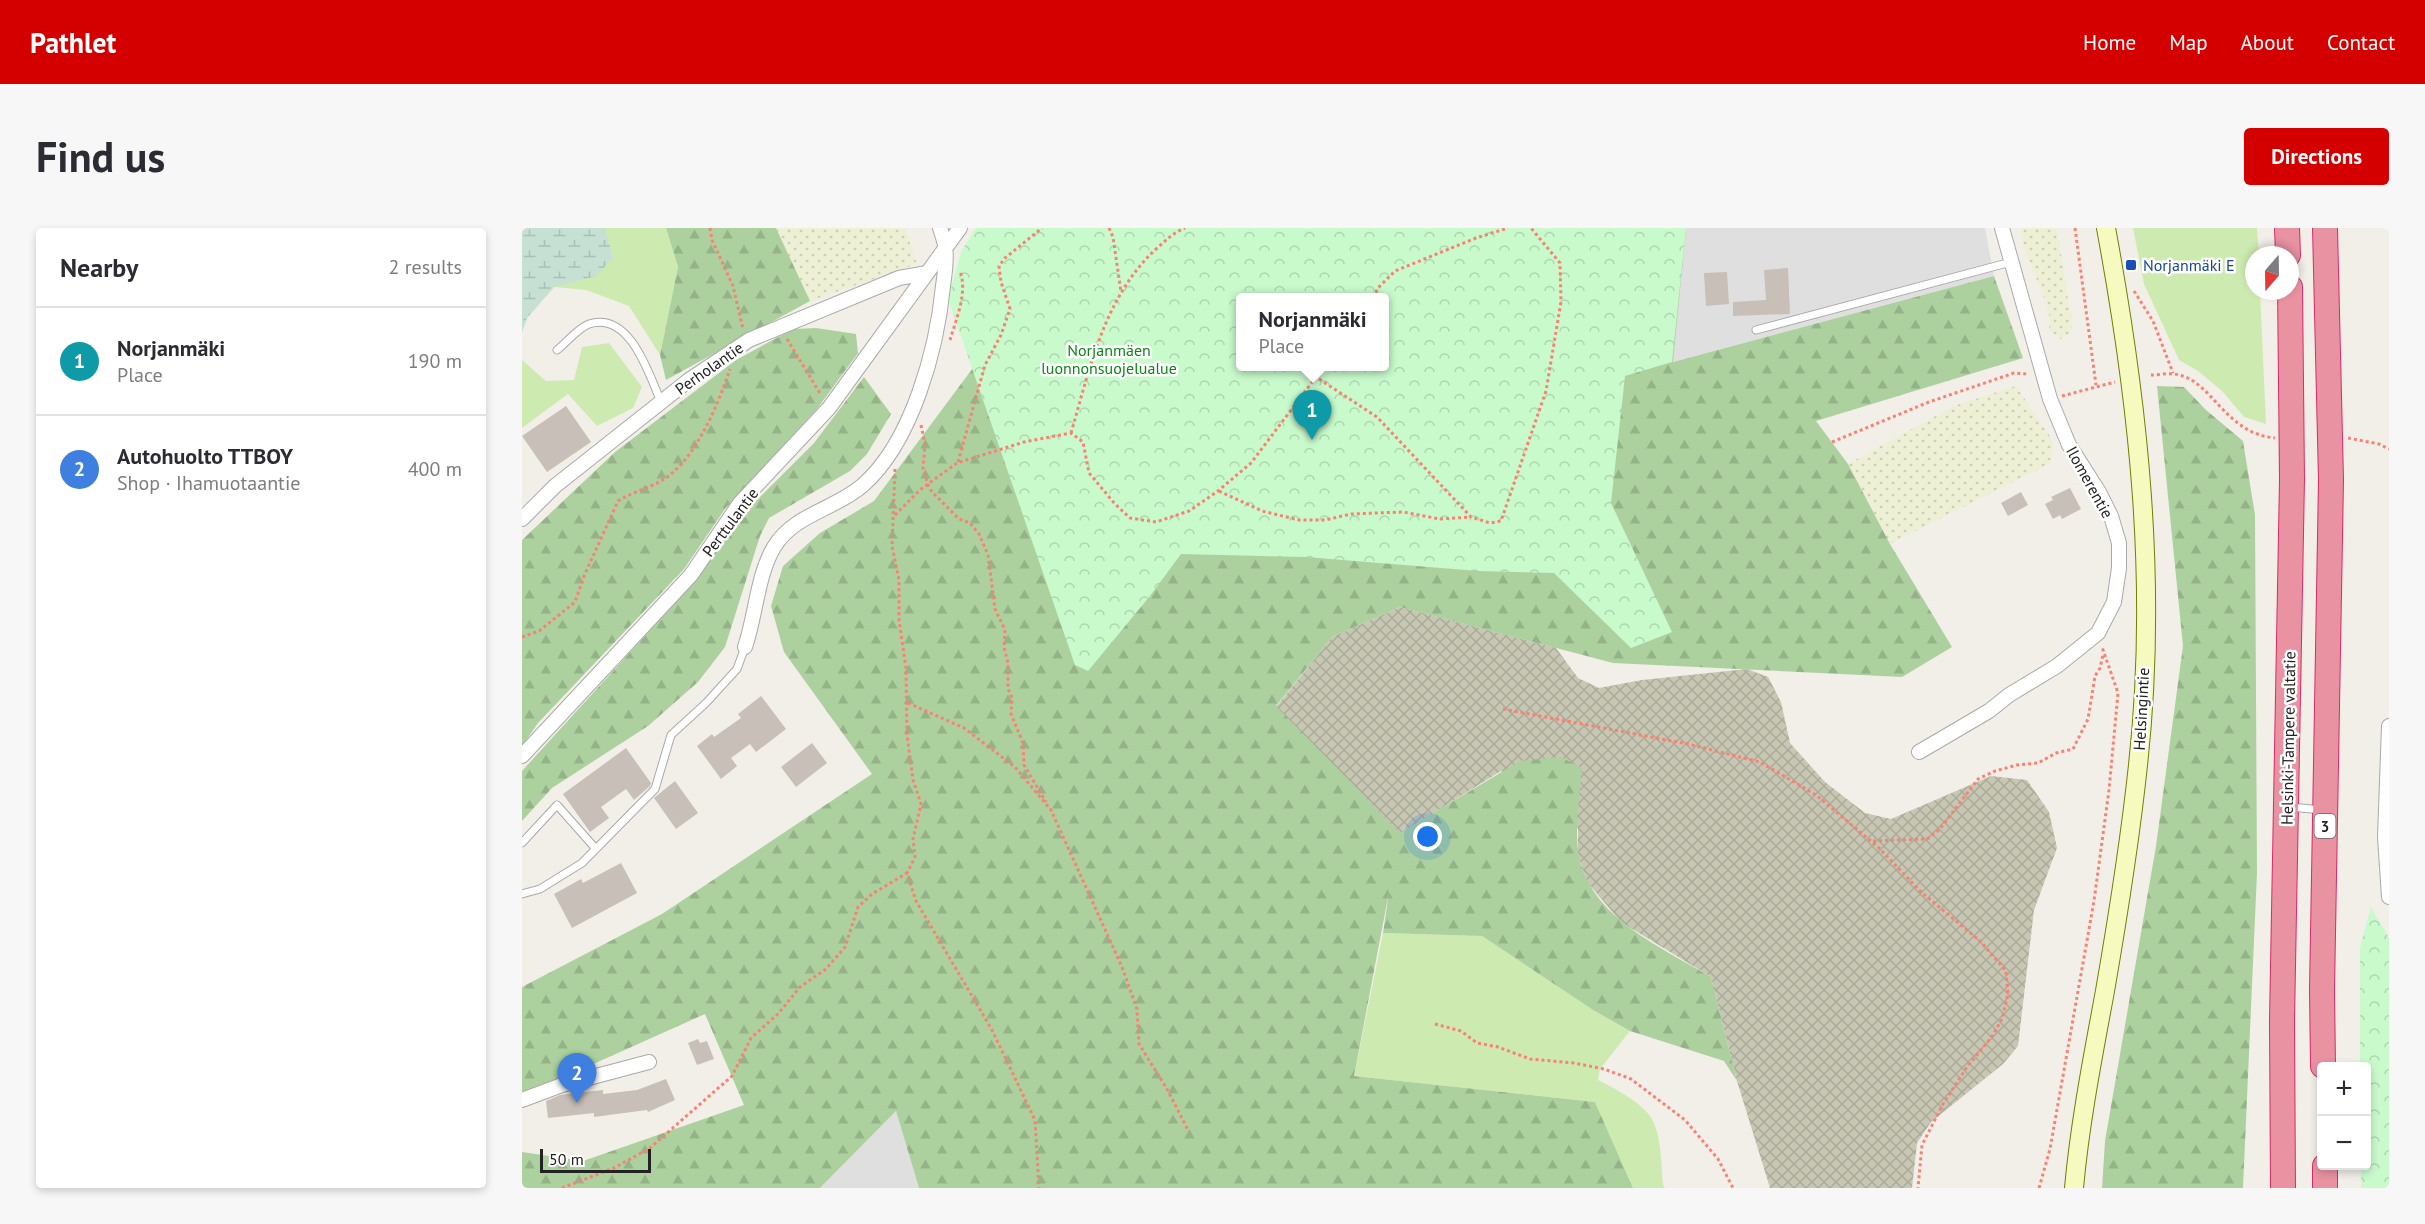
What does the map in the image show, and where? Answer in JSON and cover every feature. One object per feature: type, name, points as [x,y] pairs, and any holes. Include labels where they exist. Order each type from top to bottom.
[{"type":"highway","points":[[2287,228],[2288,246]]},
{"type":"highway","name":"3","points":[[2323,1062],[2322,990],[2331,480],[2325,228]]},
{"type":"highway","name":"Helsinki-Tampere valtatie","points":[[2283,1188],[2282,1021],[2292,479],[2290,300]]},
{"type":"highway","points":[[2325,1170],[2325,1188]]},
{"type":"main road","name":"Helsingintie","points":[[2074,1188],[2129,840],[2144,692],[2145,558],[2142,490],[2127,345],[2106,228]]},
{"type":"street","points":[[745,647],[753,624],[763,575],[775,546],[793,525],[863,486],[886,458],[914,408],[937,328],[942,301],[945,246],[940,228]]},
{"type":"street","name":"Perttulantie","points":[[522,756],[691,575],[740,503],[830,408],[960,228]]},
{"type":"street","name":"Ilomerentie","points":[[1919,752],[1989,711],[2057,666],[2098,633],[2114,602],[2119,568],[2119,543],[2111,516],[2099,492],[2069,445],[2050,399],[2002,228]]},
{"type":"street","name":"Perholantie","points":[[522,519],[555,486],[661,402],[689,380],[742,345],[899,278],[927,273]]},
{"type":"street","points":[[2389,726],[2385,837],[2385,866],[2389,897]]},
{"type":"street","points":[[522,1100],[562,1085],[649,1062]]},
{"type":"lane","points":[[1755,330],[2011,262]]},
{"type":"lane","points":[[557,350],[588,324],[606,322],[620,328],[644,362],[661,402]]},
{"type":"lane","points":[[522,894],[540,889],[582,863],[655,789],[671,735],[706,703],[737,669],[745,647]]},
{"type":"lane","points":[[522,843],[557,805],[596,849]]},
{"type":"lane","points":[[2286,807],[2325,811]]},
{"type":"path","points":[[522,637],[539,631],[575,602],[584,576],[618,501],[627,495],[656,484],[672,473],[696,443],[718,407],[742,345],[733,286],[712,240],[710,228]]},
{"type":"path","points":[[957,463],[985,365],[1001,335],[1010,309],[1001,282],[999,266],[1005,258],[1042,228]]},
{"type":"path","points":[[1109,228],[1113,237],[1121,292]]},
{"type":"path","points":[[1071,433],[1101,332],[1121,292],[1144,260],[1174,233],[1185,228]]},
{"type":"path","points":[[1375,293],[1395,271],[1476,238],[1508,228]]},
{"type":"path","points":[[1218,491],[1262,511],[1299,520],[1325,520],[1351,514],[1402,512],[1440,519],[1471,517],[1490,523],[1501,521],[1546,392],[1562,302],[1560,263],[1531,228]]},
{"type":"path","points":[[2074,228],[2096,386]]},
{"type":"path","points":[[2133,282],[2134,291],[2153,321],[2173,373]]},
{"type":"path","points":[[779,328],[830,408]]},
{"type":"path","points":[[895,515],[957,463],[1024,442],[1071,433],[1083,442],[1089,473],[1130,518],[1156,522],[1189,511],[1218,491],[1251,463],[1320,371]]},
{"type":"path","points":[[1832,442],[1929,402],[2014,373],[2042,375]]},
{"type":"path","points":[[2151,375],[2173,373],[2195,382],[2231,419],[2244,428],[2255,434],[2277,438]]},
{"type":"path","points":[[1316,377],[1377,417],[1471,517]]},
{"type":"path","points":[[2050,399],[2115,382]]},
{"type":"path","points":[[920,420],[925,444],[923,468],[928,485],[959,519],[970,524],[979,534],[988,555],[994,609],[1005,630],[1004,647],[1008,663],[1008,689],[1012,698],[1011,714],[1023,742],[1024,765],[1051,810],[1122,967],[1137,1009],[1139,1044],[1167,1089],[1189,1132]]},
{"type":"path","points":[[2348,438],[2379,444],[2389,449]]},
{"type":"path","points":[[562,1188],[614,1168],[650,1148],[732,1076],[751,1038],[778,1014],[800,987],[826,969],[844,947],[858,907],[872,894],[907,873],[915,857],[913,839],[921,804],[913,780],[907,735],[906,668],[899,620],[899,580],[892,546],[895,515],[895,464],[886,458]]},
{"type":"path","points":[[2039,1188],[2050,1149],[2092,912],[2109,790],[2118,693],[2103,654],[2098,633]]},
{"type":"path","points":[[1872,841],[1927,839],[1940,830],[1978,779],[2017,765],[2038,763],[2062,750],[2073,749],[2088,719],[2095,676],[2100,668],[2103,654]]},
{"type":"path","points":[[908,703],[964,728],[1015,767],[1051,810]]},
{"type":"path","points":[[1503,709],[1688,744],[1760,762],[1816,795],[1872,841],[1920,891],[1980,941],[2006,971],[2008,994],[2002,1019],[1943,1104],[1922,1145],[1918,1188]]},
{"type":"path","points":[[907,873],[916,901],[992,1030],[1035,1120],[1039,1188]]},
{"type":"path","points":[[1435,1024],[1461,1031],[1477,1044],[1498,1047],[1530,1059],[1574,1063],[1604,1069],[1631,1079],[1685,1120],[1718,1159],[1733,1188]]},
{"type":"shaded area","points":[[776,228],[905,228],[917,264],[810,301]]},
{"type":"shaded area","points":[[1686,228],[1985,228],[1994,276],[1672,362]]},
{"type":"shaded area","points":[[2022,228],[2057,228],[2073,320],[2071,332],[2061,339],[2049,330],[2050,318],[2023,245]]},
{"type":"shaded area","points":[[2016,386],[2053,441],[2051,463],[1890,544],[1848,464],[1954,406]]},
{"type":"shaded area","points":[[1400,607],[1556,648],[1578,678],[1599,688],[1642,680],[1747,669],[1768,677],[1781,702],[1790,743],[1825,782],[1865,813],[1891,819],[1991,776],[2027,780],[2049,812],[2057,848],[2034,910],[2018,1046],[2003,1064],[1931,1122],[1917,1143],[1912,1188],[1770,1188],[1737,1081],[1711,977],[1621,922],[1587,882],[1578,855],[1578,828],[1501,771],[1400,834],[1276,707],[1332,637]]},
{"type":"shaded area","points":[[896,1111],[919,1188],[820,1188]]},
{"type":"green space","points":[[522,228],[666,228],[678,267],[660,355],[629,306],[586,290],[554,287],[527,318],[522,332]]},
{"type":"green space","points":[[522,228],[605,228],[613,258],[596,276],[554,287],[527,318],[522,332]]},
{"type":"green space","points":[[666,228],[776,228],[810,301],[666,380],[660,355],[678,267]]},
{"type":"green space","name":"Norjanmäen luonnonsuojelualue","points":[[976,228],[1686,228],[1672,362],[1625,376],[1611,503],[1672,632],[1631,648],[1554,573],[1478,571],[1306,557],[1181,554],[1150,596],[1088,671],[1075,665],[948,299],[961,252]]},
{"type":"green space","points":[[1686,228],[1673,362],[1994,276],[2023,358],[1816,421],[1848,464],[1890,544],[1952,647],[1902,677],[1613,663],[1400,607],[1332,637],[1276,706],[1400,833],[1520,761],[1561,757],[1582,768],[1577,835],[1579,856],[1586,878],[1598,897],[1631,929],[1711,977],[1737,1081],[1724,1061],[1630,1031],[1593,1010],[1482,936],[1383,933],[1389,892],[1354,1076],[1595,1102],[1633,1188],[919,1188],[896,1111],[820,1188],[522,1188],[522,1152],[583,1161],[744,1105],[705,1014],[522,1096],[522,987],[662,914],[872,774],[784,652],[771,606],[783,566],[820,533],[874,501],[987,349],[988,295]]},
{"type":"green space","points":[[2133,228],[2257,228],[2258,246],[2245,246],[2245,300],[2260,300],[2266,424],[2244,417],[2222,391],[2198,371],[2179,360],[2144,284]]},
{"type":"green space","points":[[816,328],[856,334],[858,353],[817,409],[725,509],[684,569],[538,723],[522,746],[522,540],[615,452],[736,360],[793,329]]},
{"type":"green space","points":[[609,343],[642,387],[633,408],[597,426],[568,394],[522,428],[522,360],[546,381],[574,380],[582,347]]},
{"type":"green space","points":[[864,377],[891,414],[867,454],[850,471],[769,518],[760,536],[725,647],[698,682],[648,726],[552,788],[522,821],[522,771],[695,581],[745,512],[814,443]]},
{"type":"green space","points":[[2157,386],[2184,387],[2206,410],[2243,441],[2255,515],[2257,873],[2243,1188],[2102,1188],[2105,1141],[2156,846],[2183,646]]},
{"type":"green space","points":[[2371,907],[2389,938],[2389,1188],[2361,1188],[2361,1170],[2371,1170],[2371,1062],[2360,1062],[2360,948]]},
{"type":"green space","points":[[1383,933],[1482,936],[1593,1010],[1630,1031],[1600,1069],[1598,1080],[1642,1107],[1652,1119],[1659,1143],[1665,1188],[1633,1188],[1595,1102],[1354,1076]]},
{"type":"building","points":[[1788,268],[1790,314],[1733,316],[1733,302],[1766,300],[1764,270]]},
{"type":"building","points":[[1727,272],[1729,304],[1706,306],[1704,273]]},
{"type":"building","points":[[566,406],[591,442],[547,472],[522,436]]},
{"type":"building","points":[[2070,488],[2081,509],[2062,519],[2060,515],[2053,519],[2045,504],[2053,500],[2051,497]]},
{"type":"building","points":[[2021,492],[2028,505],[2008,516],[2001,503]]},
{"type":"building","points":[[761,696],[786,729],[756,752],[750,744],[731,758],[737,766],[721,779],[697,746],[712,734],[714,737],[741,718],[738,714]]},
{"type":"building","points":[[812,743],[827,763],[796,787],[781,767]]},
{"type":"building","points":[[626,748],[651,783],[650,786],[634,800],[626,789],[601,807],[609,818],[590,832],[563,794]]},
{"type":"building","points":[[675,781],[698,813],[676,829],[654,798]]},
{"type":"building","points":[[621,863],[637,893],[572,928],[554,894],[581,879],[583,883]]},
{"type":"building","points":[[698,1039],[700,1043],[707,1041],[714,1059],[697,1065],[688,1043]]},
{"type":"building","points":[[666,1079],[675,1100],[648,1112],[647,1110],[594,1117],[594,1113],[548,1118],[546,1101],[560,1095],[603,1090],[603,1094],[637,1090]]},
{"type":"place","name":"Norjanmäki E","points":[[2131,265]]},
{"type":"place","name":"Norjanmäki","points":[[1312,440]]},
{"type":"place","name":"Autohuolto TTBOY","points":[[577,1103]]}]
